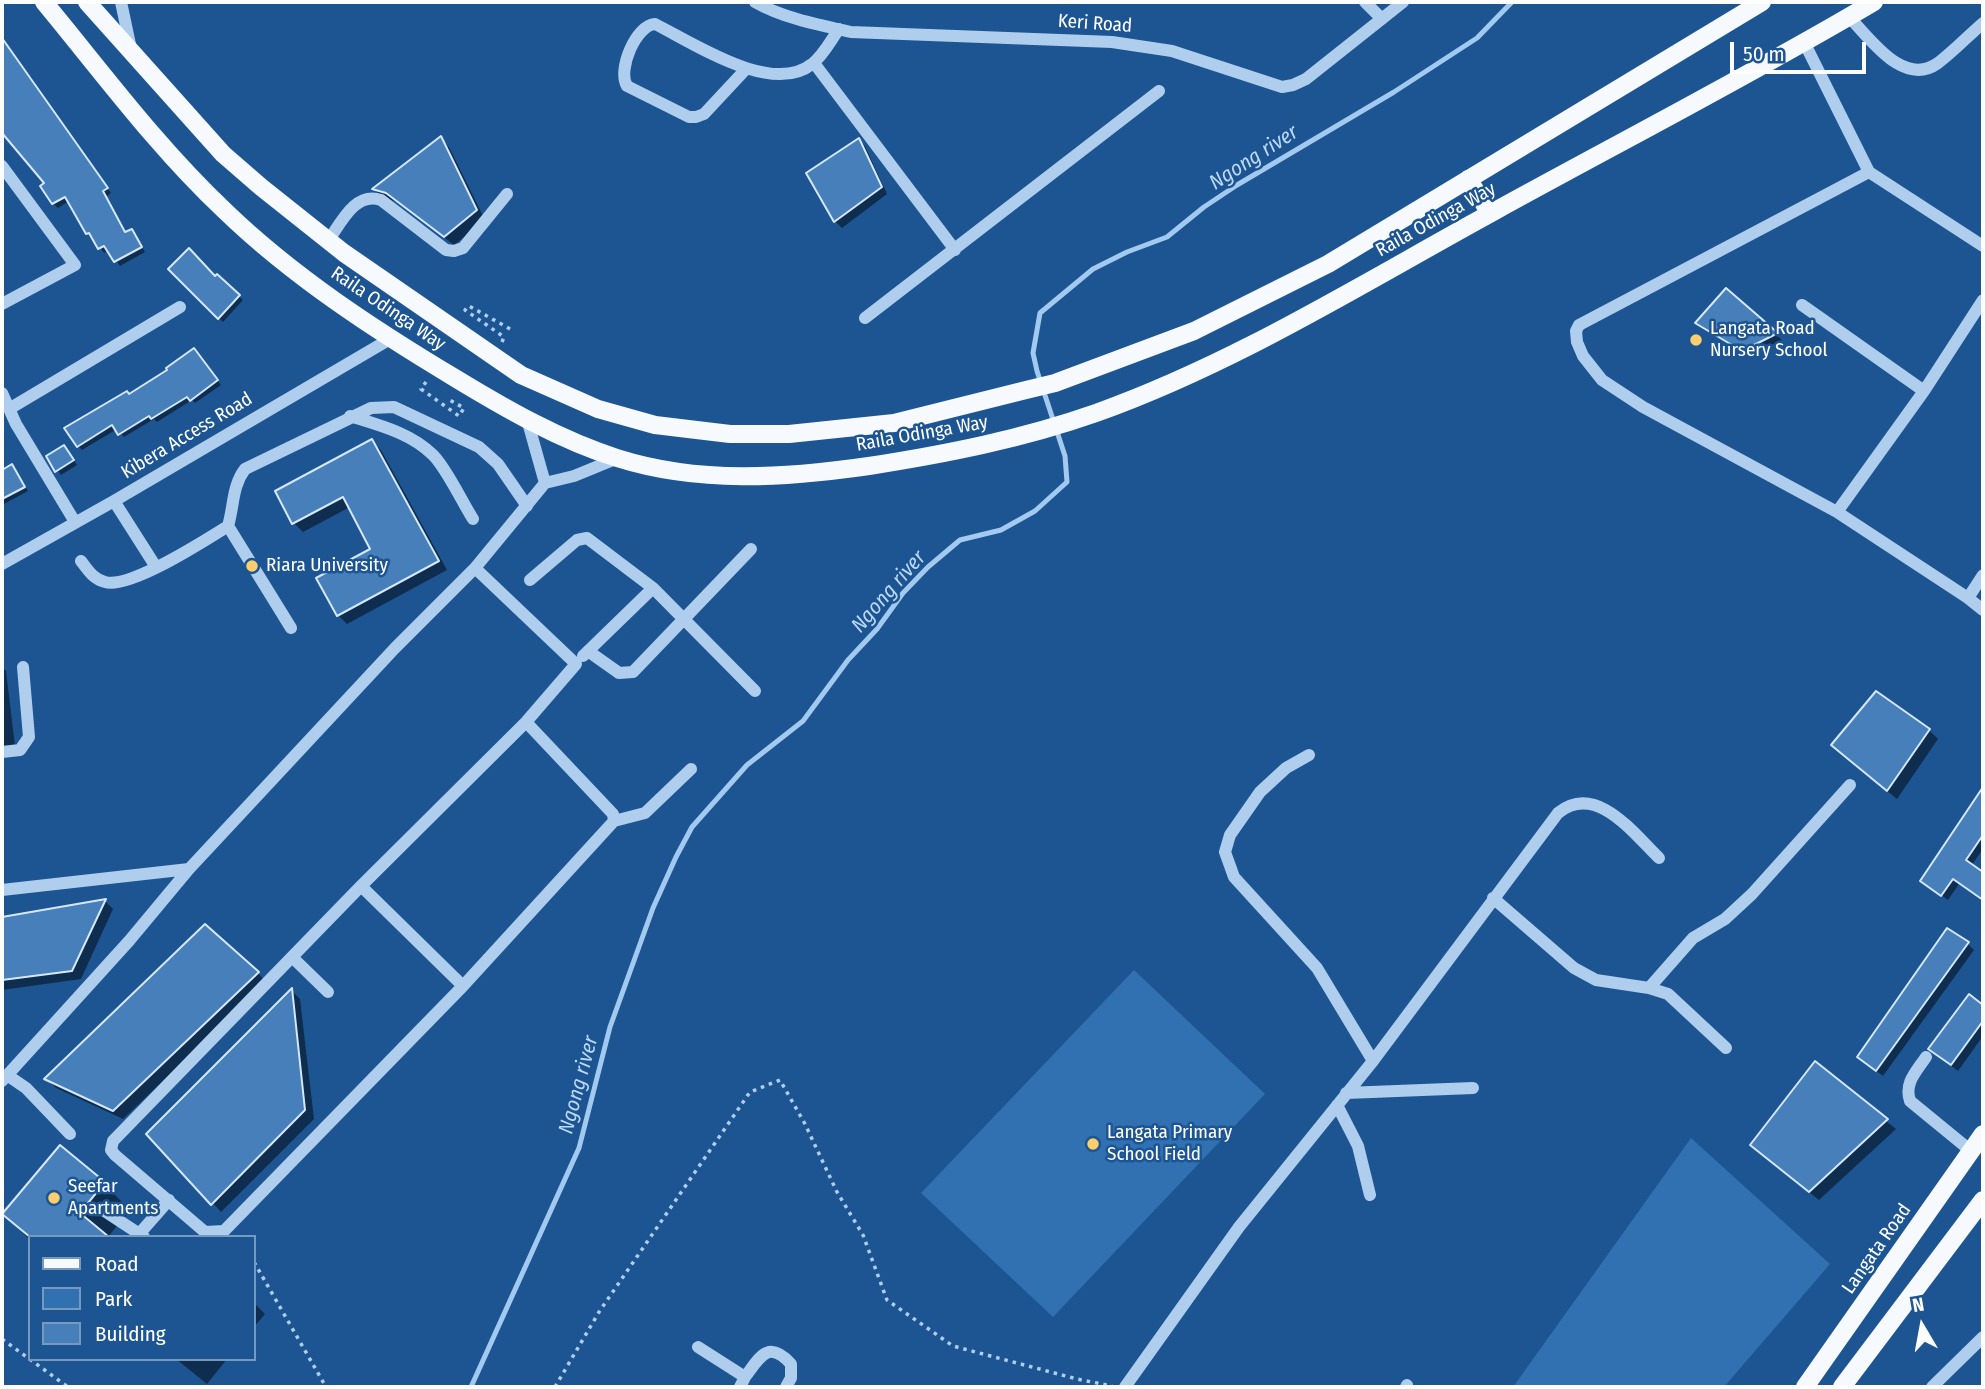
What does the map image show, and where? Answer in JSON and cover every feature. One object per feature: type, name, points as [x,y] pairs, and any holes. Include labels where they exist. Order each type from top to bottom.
[{"type":"main road","name":"Raila Odinga Way","points":[[44,2],[138,119],[226,212],[289,265],[390,339],[527,419],[618,458],[675,472],[761,477],[813,474],[925,457],[999,442],[1066,423],[1171,383],[1262,339],[1805,44],[1874,2]]},
{"type":"main road","name":"Raila Odinga Way","points":[[87,2],[223,154],[328,241],[521,375],[598,409],[655,425],[730,434],[789,434],[894,423],[1055,383],[1194,331],[1328,264],[1762,2]]},
{"type":"main road","points":[[1468,179],[1490,213]]},
{"type":"main road","name":"Langata Road","points":[[1805,1387],[1983,1134]]},
{"type":"main road","points":[[1842,1387],[1983,1200]]},
{"type":"street","points":[[121,2],[132,53]]},
{"type":"street","name":"Keri Road","points":[[755,2],[839,29],[889,34],[1123,44],[1172,51],[1282,88],[1306,79],[1403,2]]},
{"type":"street","points":[[1365,2],[1382,19]]},
{"type":"street","points":[[1849,17],[1894,62],[1917,70],[1936,64],[1983,23]]},
{"type":"street","points":[[746,69],[704,114],[696,117],[689,117],[627,86],[623,75],[624,65],[642,28],[648,24],[655,24],[746,69],[772,76],[785,76],[814,63],[839,29]]},
{"type":"street","points":[[1805,44],[1869,172],[1983,246]]},
{"type":"street","points":[[814,63],[956,250]]},
{"type":"street","points":[[865,318],[1159,91]]},
{"type":"street","points":[[2,166],[75,265],[2,304]]},
{"type":"street","points":[[1869,172],[1579,325],[1576,331],[1577,342],[1583,356],[1601,380],[1643,407],[1837,512],[1968,597],[1983,610]]},
{"type":"street","points":[[328,241],[358,201],[372,197],[380,200],[446,250],[454,251],[463,248],[507,194]]},
{"type":"street","points":[[1837,512],[1924,391],[1983,300]]},
{"type":"street","points":[[1802,305],[1924,391]]},
{"type":"street","points":[[9,409],[180,307]]},
{"type":"street","name":"Kibera Access Road","points":[[2,564],[390,339]]},
{"type":"street","points":[[2,393],[16,424],[75,523]]},
{"type":"street","points":[[81,561],[95,579],[115,583],[184,553],[228,526],[233,508],[234,486],[245,469],[371,408],[394,408],[479,447],[498,464],[527,506]]},
{"type":"street","points":[[350,416],[401,434],[435,457],[473,519]]},
{"type":"street","points":[[527,419],[545,483]]},
{"type":"street","points":[[70,1133],[26,1088],[4,1078],[129,941],[189,869],[395,648],[475,568],[545,483],[574,476],[618,458]]},
{"type":"street","points":[[114,501],[156,567]]},
{"type":"street","points":[[228,526],[291,628]]},
{"type":"street","points":[[530,580],[577,540],[587,538],[653,588],[755,691]]},
{"type":"street","points":[[588,651],[619,673],[633,672],[751,549]]},
{"type":"street","points":[[475,568],[576,664]]},
{"type":"street","points":[[1968,597],[1983,575]]},
{"type":"street","points":[[653,588],[588,651],[526,722],[113,1141],[111,1150],[205,1232],[211,1234],[223,1231],[463,986],[614,821],[645,813],[691,769]]},
{"type":"street","points":[[2,752],[20,750],[29,737],[23,667]]},
{"type":"street","points":[[526,722],[613,814],[614,821]]},
{"type":"street","points":[[1309,755],[1286,768],[1260,792],[1230,835],[1225,852],[1234,877],[1317,968],[1373,1061]]},
{"type":"street","points":[[1649,988],[1693,938],[1725,919],[1752,894],[1850,785]]},
{"type":"street","points":[[1123,1387],[1239,1227],[1373,1061],[1558,813],[1569,805],[1585,802],[1607,809],[1659,858]]},
{"type":"street","points":[[2,890],[189,869]]},
{"type":"street","points":[[361,887],[463,986]]},
{"type":"street","points":[[1493,898],[1574,968],[1596,980],[1649,988],[1668,994],[1726,1048]]},
{"type":"street","points":[[292,957],[328,992]]},
{"type":"street","points":[[1926,1057],[1910,1081],[1910,1101],[1971,1151]]},
{"type":"street","points":[[1346,1093],[1473,1088]]},
{"type":"street","points":[[1337,1105],[1358,1146],[1370,1195]]},
{"type":"street","points":[[103,1210],[142,1235],[169,1200]]},
{"type":"street","points":[[1932,1387],[1983,1336]]},
{"type":"street","points":[[698,1347],[742,1382],[763,1353],[779,1353],[791,1364],[791,1378],[786,1387]]},
{"type":"path","points":[[555,1387],[599,1312],[750,1092],[780,1080],[837,1192],[863,1235],[887,1300],[953,1346],[1077,1379],[1123,1387]]},
{"type":"path","points":[[256,1265],[327,1387]]},
{"type":"path","points":[[2,1339],[28,1358]]},
{"type":"path","points":[[32,1361],[68,1387]]},
{"type":"green space","name":"Langata Primary School Field","points":[[1134,970],[1265,1094],[1053,1317],[921,1193]]},
{"type":"green space","points":[[1691,1138],[1830,1264],[1724,1387],[1513,1387]]},
{"type":"building","points":[[2,38],[108,188],[103,191],[125,232],[132,229],[142,247],[114,262],[104,246],[98,249],[65,197],[52,204],[40,186],[44,183],[2,133]]},
{"type":"building","points":[[441,136],[477,210],[444,237],[386,193],[372,189]]},
{"type":"building","points":[[859,138],[882,187],[834,222],[806,173]]},
{"type":"building","points":[[189,248],[215,276],[217,274],[240,295],[218,319],[168,269]]},
{"type":"building","points":[[1726,288],[1778,333],[1742,351],[1695,323]]},
{"type":"building","points":[[194,348],[218,380],[190,401],[187,397],[118,435],[112,425],[77,447],[64,428],[127,391],[129,394],[167,370],[166,368]]},
{"type":"building","points":[[372,439],[439,561],[337,616],[316,578],[370,549],[343,497],[292,524],[275,491]]},
{"type":"building","points":[[64,445],[74,460],[55,472],[46,456]]},
{"type":"building","points":[[12,464],[25,487],[2,499],[2,470]]},
{"type":"building","points":[[1876,691],[1930,729],[1887,791],[1831,745]]},
{"type":"building","points":[[1983,787],[1983,835],[1966,860],[1983,872],[1983,900],[1953,879],[1941,896],[1920,881]]},
{"type":"building","points":[[106,899],[72,971],[2,980],[2,917]]},
{"type":"building","points":[[205,924],[259,972],[113,1111],[44,1079]]},
{"type":"building","points":[[1947,928],[1969,942],[1876,1071],[1857,1057]]},
{"type":"building","points":[[292,988],[305,1110],[211,1205],[146,1134]]},
{"type":"building","points":[[1969,994],[1983,1005],[1983,1021],[1951,1065],[1928,1049]]},
{"type":"building","points":[[1815,1061],[1888,1119],[1809,1192],[1750,1145]]},
{"type":"building","name":"Seefar Apartments","points":[[60,1145],[105,1182],[80,1213],[107,1235],[28,1235],[2,1214]]},
{"type":"waterway","name":"Ngong river","points":[[471,1387],[579,1148],[610,1027],[653,908],[692,827],[747,765],[803,721],[848,660],[928,567],[960,540],[1001,530],[1035,511],[1067,482],[1065,456],[1033,353],[1040,313],[1093,269],[1127,252],[1167,237],[1237,185],[1394,92],[1477,38],[1512,2]]},
{"type":"place","name":"Langata Road Nursery School","points":[[1696,340]]},
{"type":"place","name":"Riara University","points":[[252,566]]},
{"type":"place","name":"Langata Primary School Field","points":[[1093,1144]]},
{"type":"place","name":"Seefar Apartments","points":[[54,1198]]}]
